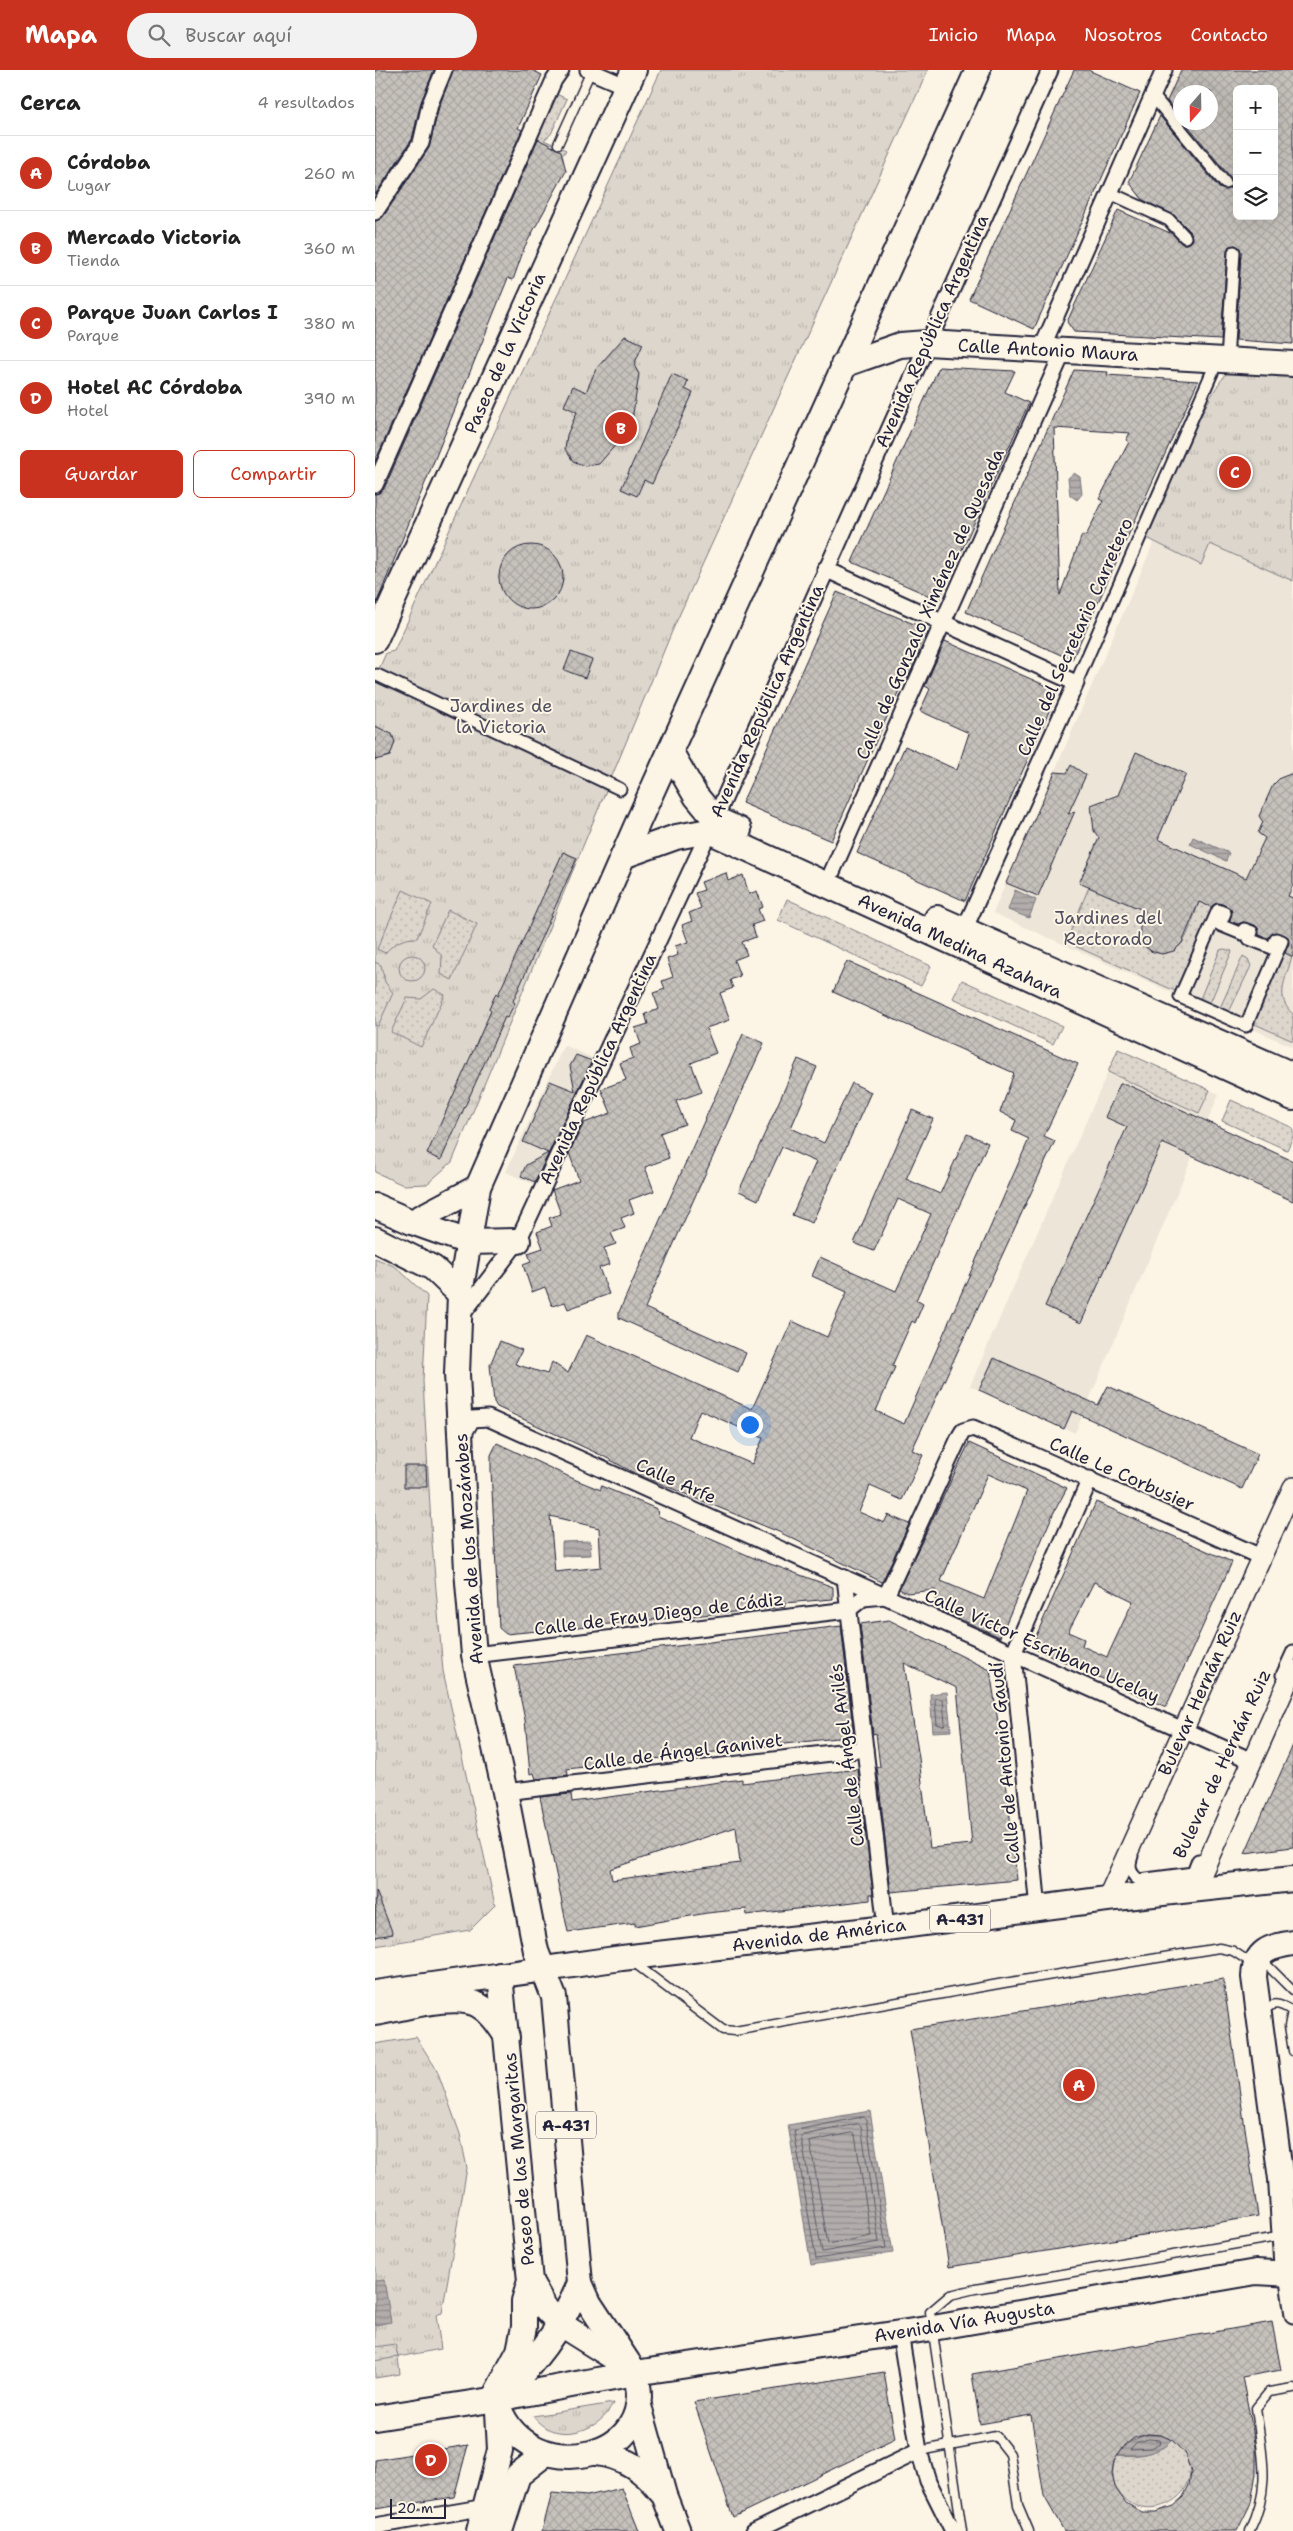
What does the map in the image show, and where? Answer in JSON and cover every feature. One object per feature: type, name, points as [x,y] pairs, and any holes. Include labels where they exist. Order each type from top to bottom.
[{"type":"main road","points":[[412,1222],[478,1187],[670,751],[978,70]]},
{"type":"main road","name":"Paseo de la Victoria","points":[[375,637],[629,78]]},
{"type":"main road","name":"Calle Antonio Maura","points":[[843,365],[900,345],[927,343],[1293,364]]},
{"type":"main road","name":"Avenida Medina Azahara","points":[[670,751],[712,825],[1293,1098]]},
{"type":"main road","points":[[623,856],[712,825]]},
{"type":"main road","name":"Avenida Medina Azahara","points":[[712,825],[832,872],[1293,1075]]},
{"type":"main road","name":"Avenida de los Mozárabes","points":[[478,1187],[460,1294],[457,1374],[467,1570],[474,1655],[505,1792],[536,1951],[543,1969]]},
{"type":"main road","points":[[375,1206],[412,1222],[469,1242],[518,1241]]},
{"type":"main road","points":[[375,1239],[433,1268],[460,1294]]},
{"type":"main road","name":"Avenida de América","points":[[375,1994],[627,1957],[886,1928],[1107,1899],[1293,1879]]},
{"type":"main road","points":[[1290,2274],[1284,2236],[1287,2200],[1259,2016],[1257,1961],[1272,1947],[1293,1943]]},
{"type":"main road","name":"A-431","points":[[543,1969],[553,1997],[556,2014],[581,2283],[589,2303],[635,2373]]},
{"type":"main road","name":"Paseo de las Margaritas","points":[[497,2399],[499,2384],[519,2351],[524,2327],[524,2302],[530,2281],[508,2038],[500,1975]]},
{"type":"main road","name":"Paseo de las Margaritas","points":[[375,2013],[455,2000],[470,2001],[484,2009],[508,2038]]},
{"type":"main road","name":"Avenida Vía Augusta","points":[[375,2418],[497,2399],[635,2373],[933,2328],[1256,2272],[1290,2274]]},
{"type":"main road","name":"Paseo de las Margaritas","points":[[530,2281],[545,2308],[561,2324],[635,2373]]},
{"type":"main road","points":[[479,2531],[500,2450],[497,2399],[528,2369],[561,2324],[581,2283]]},
{"type":"main road","points":[[635,2373],[638,2383],[639,2406],[664,2495],[678,2531]]},
{"type":"main road","points":[[497,2399],[503,2418],[518,2437],[535,2449],[547,2453],[581,2456],[597,2453],[623,2435],[639,2406]]},
{"type":"main road","points":[[501,2531],[512,2488],[518,2475],[547,2453]]},
{"type":"main road","points":[[597,2453],[617,2458],[635,2466],[646,2474],[664,2495]]},
{"type":"street","points":[[375,212],[421,143],[430,104],[444,70]]},
{"type":"street","points":[[375,485],[554,80],[561,70]]},
{"type":"street","name":"Avenida República Argentina","points":[[459,1318],[518,1241],[712,825],[1050,70]]},
{"type":"street","points":[[589,71],[629,78]]},
{"type":"street","name":"Calle de Gonzalo Ximénez de Quesada","points":[[832,872],[943,623],[1052,351],[1110,193],[1153,96],[1161,71]]},
{"type":"street","points":[[1153,96],[1225,182]]},
{"type":"street","points":[[1110,193],[1169,220],[1185,237]]},
{"type":"street","points":[[1222,360],[1234,252]]},
{"type":"street","name":"Calle del Secretario Carretero","points":[[964,930],[1222,360]]},
{"type":"street","points":[[825,569],[1076,683]]},
{"type":"street","points":[[377,675],[620,789]]},
{"type":"street","points":[[1218,910],[1225,913],[1220,925],[1242,934],[1244,929],[1252,932],[1249,939],[1272,948],[1276,939],[1282,941],[1248,1021],[1246,1026],[1180,997],[1218,910]]},
{"type":"street","name":"Calle Arfe","points":[[460,1440],[466,1426],[472,1419],[488,1418],[886,1596]]},
{"type":"street","name":"Calle Le Corbusier","points":[[886,1596],[960,1436],[967,1429],[979,1430],[1261,1557]]},
{"type":"street","name":"Calle de Antonio Gaudí","points":[[1038,1908],[1013,1654],[1090,1479]]},
{"type":"street","name":"Bulevar Hernán Ruiz","points":[[1107,1899],[1185,1731],[1293,1487]]},
{"type":"street","name":"Bulevar de Hernán Ruiz","points":[[1293,1502],[1185,1731],[1131,1860],[1130,1870],[1133,1877],[1139,1880],[1193,1873],[1249,1759],[1293,1651]]},
{"type":"street","name":"Calle de Ángel Avilés","points":[[845,1578],[886,1928]]},
{"type":"street","points":[[848,1610],[863,1598],[886,1596]]},
{"type":"street","name":"Calle Víctor Escribano Ucelay","points":[[886,1596],[1249,1759]]},
{"type":"street","name":"Calle de Fray Diego de Cádiz","points":[[474,1655],[848,1610]]},
{"type":"street","points":[[1195,1889],[1249,1759],[1293,1670]]},
{"type":"street","name":"Calle de Ángel Ganivet","points":[[505,1792],[865,1749]]},
{"type":"street","points":[[1290,2274],[1293,2315]]},
{"type":"street","points":[[899,2333],[919,2451],[928,2481],[953,2531]]},
{"type":"street","points":[[755,2531],[919,2451]]},
{"type":"street","points":[[375,2526],[486,2507]]},
{"type":"lane","points":[[558,144],[589,71]]},
{"type":"lane","points":[[627,1957],[723,2030],[735,2031],[1004,1983],[1219,1948],[1233,1951],[1257,1961],[1293,1991]]},
{"type":"lane","points":[[1259,2016],[1271,2004],[1280,2003],[1292,2011],[1293,2051]]},
{"type":"lane","points":[[962,2531],[930,2312],[950,2295],[967,2291],[1284,2236]]},
{"type":"lane","points":[[1250,2531],[1259,2513],[1265,2476],[1256,2408],[1269,2392],[1293,2388]]},
{"type":"lane","points":[[919,2451],[996,2436],[1010,2454],[1017,2504],[1029,2531]]},
{"type":"shaded area","points":[[1154,542],[1201,564],[1210,544],[1293,581],[1293,1047],[993,913]]},
{"type":"shaded area","points":[[564,1045],[597,1060],[540,1187],[506,1172]]},
{"type":"shaded area","points":[[1118,1049],[1219,1094],[1075,1433],[970,1386]]},
{"type":"green space","name":"Jardines de la Victoria","points":[[661,70],[928,70],[673,629],[452,1162],[427,1184],[403,1185],[375,1172],[375,678],[386,653],[394,651]]},
{"type":"green space","points":[[554,93],[567,99],[551,134],[544,140],[566,150],[542,187],[538,168],[527,160]]},
{"type":"green space","points":[[1231,370],[1293,372],[1293,581],[1210,544],[1201,565],[1147,538],[1198,421],[1222,380]]},
{"type":"green space","name":"Jardines del Rectorado","points":[[1089,887],[1148,905],[1140,936],[1142,943],[1152,952],[1166,952],[1178,947],[1183,942],[1199,902],[1218,910],[1182,994],[1066,942]]},
{"type":"green space","points":[[403,890],[432,904],[417,938],[399,941],[385,953],[377,949]]},
{"type":"green space","points":[[787,899],[931,966],[921,986],[778,920]]},
{"type":"green space","points":[[448,910],[477,924],[452,980],[441,974],[442,956],[432,945]]},
{"type":"green space","points":[[1282,941],[1293,946],[1284,982],[1283,998],[1286,1006],[1293,1014],[1293,1041],[1248,1021]]},
{"type":"green space","points":[[1220,950],[1232,951],[1210,1003],[1200,999]]},
{"type":"green space","points":[[412,955],[421,959],[425,968],[421,977],[412,981],[403,977],[399,968],[403,959]]},
{"type":"green space","points":[[1243,956],[1248,959],[1251,966],[1229,1012],[1220,1008]]},
{"type":"green space","points":[[375,962],[381,965],[385,982],[393,993],[378,1026],[375,1025]]},
{"type":"green space","points":[[962,980],[1062,1026],[1053,1044],[953,998]]},
{"type":"green space","points":[[434,989],[445,995],[421,1047],[391,1032],[407,998],[421,999]]},
{"type":"green space","points":[[1118,1049],[1210,1090],[1199,1113],[1108,1072]]},
{"type":"green space","points":[[1231,1100],[1293,1128],[1293,1137],[1287,1150],[1222,1121]]},
{"type":"green space","points":[[375,1258],[396,1267],[427,1296],[423,1381],[432,1543],[443,1671],[495,1905],[470,1930],[375,1946]]},
{"type":"green space","points":[[416,2037],[437,2070],[460,2134],[467,2168],[442,2313],[436,2315],[441,2349],[398,2357],[400,2374],[375,2378],[375,2044]]},
{"type":"green space","points":[[395,2344],[398,2357],[375,2361],[375,2347]]},
{"type":"green space","points":[[613,2403],[598,2422],[576,2432],[564,2433],[552,2430],[542,2425],[533,2416]]},
{"type":"green space","points":[[1172,2440],[1186,2456],[1190,2472],[1186,2486],[1177,2498],[1165,2505],[1149,2508],[1134,2505],[1120,2495],[1115,2486],[1113,2476],[1117,2455],[1147,2454],[1161,2449]]},
{"type":"water","points":[[1074,473],[1080,477],[1082,494],[1077,500],[1070,495],[1068,478]]},
{"type":"water","points":[[1193,837],[1229,853],[1226,861],[1190,844]]},
{"type":"water","points":[[1015,890],[1036,900],[1029,918],[1008,910]]},
{"type":"water","points":[[590,1541],[591,1555],[562,1556],[562,1542]]},
{"type":"water","points":[[947,1692],[951,1731],[933,1732],[930,1694]]},
{"type":"water","points":[[870,2111],[893,2253],[811,2265],[788,2125]]},
{"type":"water","points":[[384,2280],[391,2322],[375,2325],[375,2281]]},
{"type":"water","points":[[1148,2434],[1161,2435],[1172,2440],[1161,2449],[1147,2454],[1117,2455],[1126,2443]]},
{"type":"building","points":[[375,70],[434,70],[421,102],[412,139],[375,195]]},
{"type":"building","points":[[453,70],[532,70],[542,75],[518,128],[522,130],[375,462],[375,221],[383,217],[429,148],[439,107]]},
{"type":"building","points":[[1074,70],[1088,70],[1140,93],[1034,329],[969,299]]},
{"type":"building","points":[[1181,70],[1293,70],[1293,344],[1236,340],[1241,252],[1240,248],[1235,245],[1230,246],[1227,252],[1221,340],[1074,332],[1067,322],[1118,210],[1170,233],[1168,229],[1182,244],[1187,244],[1192,240],[1191,232],[1174,215],[1143,200],[1129,182],[1160,116],[1219,188],[1226,190],[1232,186],[1231,178],[1192,130],[1218,130],[1218,85],[1174,85]]},
{"type":"building","points":[[1173,88],[1173,108],[1167,101]]},
{"type":"building","points":[[538,139],[561,151],[566,171],[525,246],[513,280],[508,278],[375,607],[375,494],[384,489]]},
{"type":"building","points":[[625,336],[643,344],[634,365],[639,374],[631,427],[599,464],[585,466],[573,461],[565,449],[567,435],[577,412],[564,406],[573,386],[586,392],[596,369]]},
{"type":"building","points":[[939,367],[1015,371],[1005,392],[1029,403],[939,600],[852,562]]},
{"type":"building","points":[[1074,370],[1108,372],[1107,375],[1198,381],[1072,660],[966,612]],"holes":[[[1054,428],[1130,433],[1126,440],[1129,442],[1099,499],[1103,501],[1086,536],[1082,535],[1060,595]]]},
{"type":"building","points":[[672,374],[688,381],[685,389],[693,393],[652,484],[644,480],[637,496],[621,489]]},
{"type":"building","points":[[525,545],[537,545],[554,554],[561,565],[563,577],[561,589],[554,600],[537,609],[525,609],[513,604],[504,595],[499,583],[499,571],[504,559],[513,550]]},
{"type":"building","points":[[837,592],[926,629],[925,632],[928,633],[908,678],[905,677],[831,841],[742,803]]},
{"type":"building","points":[[945,641],[1058,691],[965,901],[857,853],[905,746],[957,770],[969,733],[920,711],[930,689],[925,686]]},
{"type":"building","points":[[571,652],[592,660],[585,678],[564,670]]},
{"type":"building","points":[[375,726],[392,734],[395,742],[390,756],[375,760]]},
{"type":"building","points":[[1136,752],[1186,774],[1158,839],[1246,878],[1265,838],[1258,833],[1263,822],[1259,816],[1273,785],[1280,778],[1293,773],[1293,885],[1288,896],[1293,898],[1293,957],[1285,953],[1289,943],[1287,936],[1275,932],[1268,938],[1259,935],[1258,928],[1255,925],[1243,922],[1238,924],[1230,921],[1231,909],[1218,903],[1211,907],[1199,902],[1182,943],[1174,951],[1162,954],[1151,951],[1143,944],[1140,936],[1140,922],[1145,911],[1079,883],[1099,838],[1094,831],[1091,805],[1118,795]]},
{"type":"building","points":[[1071,765],[1086,775],[1068,814],[1075,811],[1038,896],[1006,883],[1055,772],[1067,773]]},
{"type":"building","points":[[563,852],[577,858],[513,1001],[515,1003],[507,1018],[505,1017],[441,1160],[427,1154],[491,1011],[489,1009],[496,993],[498,995]]},
{"type":"building","points":[[726,873],[728,881],[743,875],[749,894],[757,891],[763,907],[758,909],[763,921],[752,925],[756,937],[742,942],[747,955],[734,960],[740,976],[730,980],[733,988],[720,993],[730,1020],[706,1028],[716,1053],[691,1063],[702,1092],[676,1101],[685,1124],[660,1133],[669,1158],[645,1167],[654,1191],[629,1200],[634,1213],[621,1218],[625,1228],[611,1233],[616,1244],[604,1248],[610,1264],[599,1268],[609,1294],[568,1309],[565,1302],[552,1306],[545,1287],[532,1292],[523,1265],[531,1262],[528,1253],[543,1248],[537,1232],[552,1226],[549,1218],[561,1214],[552,1190],[579,1180],[569,1153],[584,1123],[611,1113],[601,1089],[626,1080],[620,1063],[633,1058],[630,1048],[641,1044],[635,1028],[648,1024],[645,1014],[659,1009],[653,993],[665,989],[662,981],[673,977],[667,959],[678,955],[675,946],[688,942],[682,925],[692,921],[689,913],[701,908],[695,893],[704,890],[701,882]]},
{"type":"building","points":[[847,961],[1078,1064],[1044,1136],[1055,1141],[912,1450],[923,1455],[902,1500],[870,1486],[859,1512],[884,1523],[888,1515],[909,1524],[882,1582],[779,1532],[636,1474],[603,1456],[497,1407],[494,1402],[490,1365],[500,1341],[522,1350],[515,1364],[547,1374],[552,1362],[568,1373],[586,1335],[752,1409],[792,1321],[827,1337],[847,1292],[812,1276],[820,1257],[896,1291],[931,1214],[898,1199],[874,1251],[854,1243],[912,1110],[933,1119],[906,1179],[940,1194],[967,1134],[988,1143],[916,1300],[923,1304],[915,1323],[912,1321],[892,1366],[895,1367],[876,1411],[904,1424],[1029,1139],[1012,1131],[1016,1120],[1000,1112],[1014,1073],[833,992]],"holes":[[[700,1410],[763,1438],[752,1464],[689,1437]]]},
{"type":"building","points":[[743,1034],[764,1043],[645,1308],[746,1353],[738,1372],[619,1318],[619,1312]]},
{"type":"building","points":[[576,1055],[592,1061],[535,1182],[521,1176],[526,1165],[548,1153],[523,1142],[550,1081],[575,1091],[570,1066]]},
{"type":"building","points":[[798,1059],[817,1067],[791,1128],[824,1143],[852,1083],[871,1092],[812,1223],[792,1215],[816,1162],[782,1147],[758,1200],[739,1191]]},
{"type":"building","points":[[1120,1084],[1126,1084],[1293,1161],[1293,1201],[1162,1143],[1081,1323],[1045,1306],[1127,1127],[1105,1117]]},
{"type":"building","points":[[994,1358],[1098,1405],[1108,1386],[1258,1454],[1242,1489],[1072,1411],[1064,1429],[979,1390]]},
{"type":"building","points":[[497,1443],[576,1480],[601,1490],[601,1486],[657,1509],[658,1516],[754,1558],[833,1587],[833,1599],[784,1603],[785,1607],[506,1634],[499,1628],[491,1455]],"holes":[[[550,1516],[599,1528],[601,1567],[555,1572]]]},
{"type":"building","points":[[969,1443],[1067,1488],[1053,1514],[1000,1637],[937,1609],[935,1590],[907,1593],[899,1589]],"holes":[[[988,1474],[1027,1491],[984,1599],[941,1581]]]},
{"type":"building","points":[[404,1466],[426,1466],[427,1487],[404,1487]]},
{"type":"building","points":[[1096,1502],[1232,1562],[1166,1707],[1031,1647]],"holes":[[[1094,1582],[1133,1601],[1107,1657],[1082,1646],[1084,1639],[1068,1632]]]},
{"type":"building","points":[[889,1620],[990,1670],[1003,1754],[1017,1880],[891,1892],[877,1767],[880,1767],[876,1733],[873,1734],[860,1624]],"holes":[[[904,1663],[957,1688],[972,1844],[930,1848],[919,1758]]]},
{"type":"building","points":[[841,1626],[854,1736],[567,1769],[568,1775],[536,1779],[534,1773],[530,1774],[525,1720],[514,1666]]},
{"type":"building","points":[[1293,1745],[1293,1847],[1245,1853]]},
{"type":"building","points":[[858,1769],[873,1894],[870,1894],[870,1900],[747,1915],[746,1909],[707,1913],[635,1926],[635,1923],[568,1932],[540,1797],[571,1794],[572,1802],[742,1779],[742,1783]],"holes":[[[736,1827],[740,1863],[612,1880],[610,1869]]]},
{"type":"building","points":[[376,1891],[393,1934],[375,1937]]},
{"type":"building","points":[[1223,1979],[1258,2216],[949,2267],[910,2029]]},
{"type":"building","points":[[1272,2322],[1281,2370],[1242,2377],[1256,2446],[1256,2473],[1251,2503],[1237,2531],[1064,2531],[1044,2496],[1031,2415],[980,2424],[972,2374]],"holes":[[[1148,2434],[1161,2435],[1172,2440],[1185,2454],[1191,2472],[1189,2485],[1183,2497],[1173,2506],[1156,2512],[1142,2512],[1126,2503],[1115,2487],[1112,2474],[1114,2461],[1123,2447],[1134,2438]]]},
{"type":"building","points":[[884,2372],[895,2439],[733,2517],[694,2402]]},
{"type":"building","points":[[468,2445],[454,2497],[375,2509],[375,2460]]},
{"type":"building","points":[[622,2488],[639,2531],[542,2531],[552,2493],[587,2496]]},
{"type":"place","name":"Mercado Victoria","points":[[621,428]]},
{"type":"place","name":"Parque Juan Carlos I","points":[[1235,472]]},
{"type":"place","name":"Córdoba","points":[[1079,2085]]},
{"type":"place","name":"Hotel AC Córdoba","points":[[431,2460]]}]
